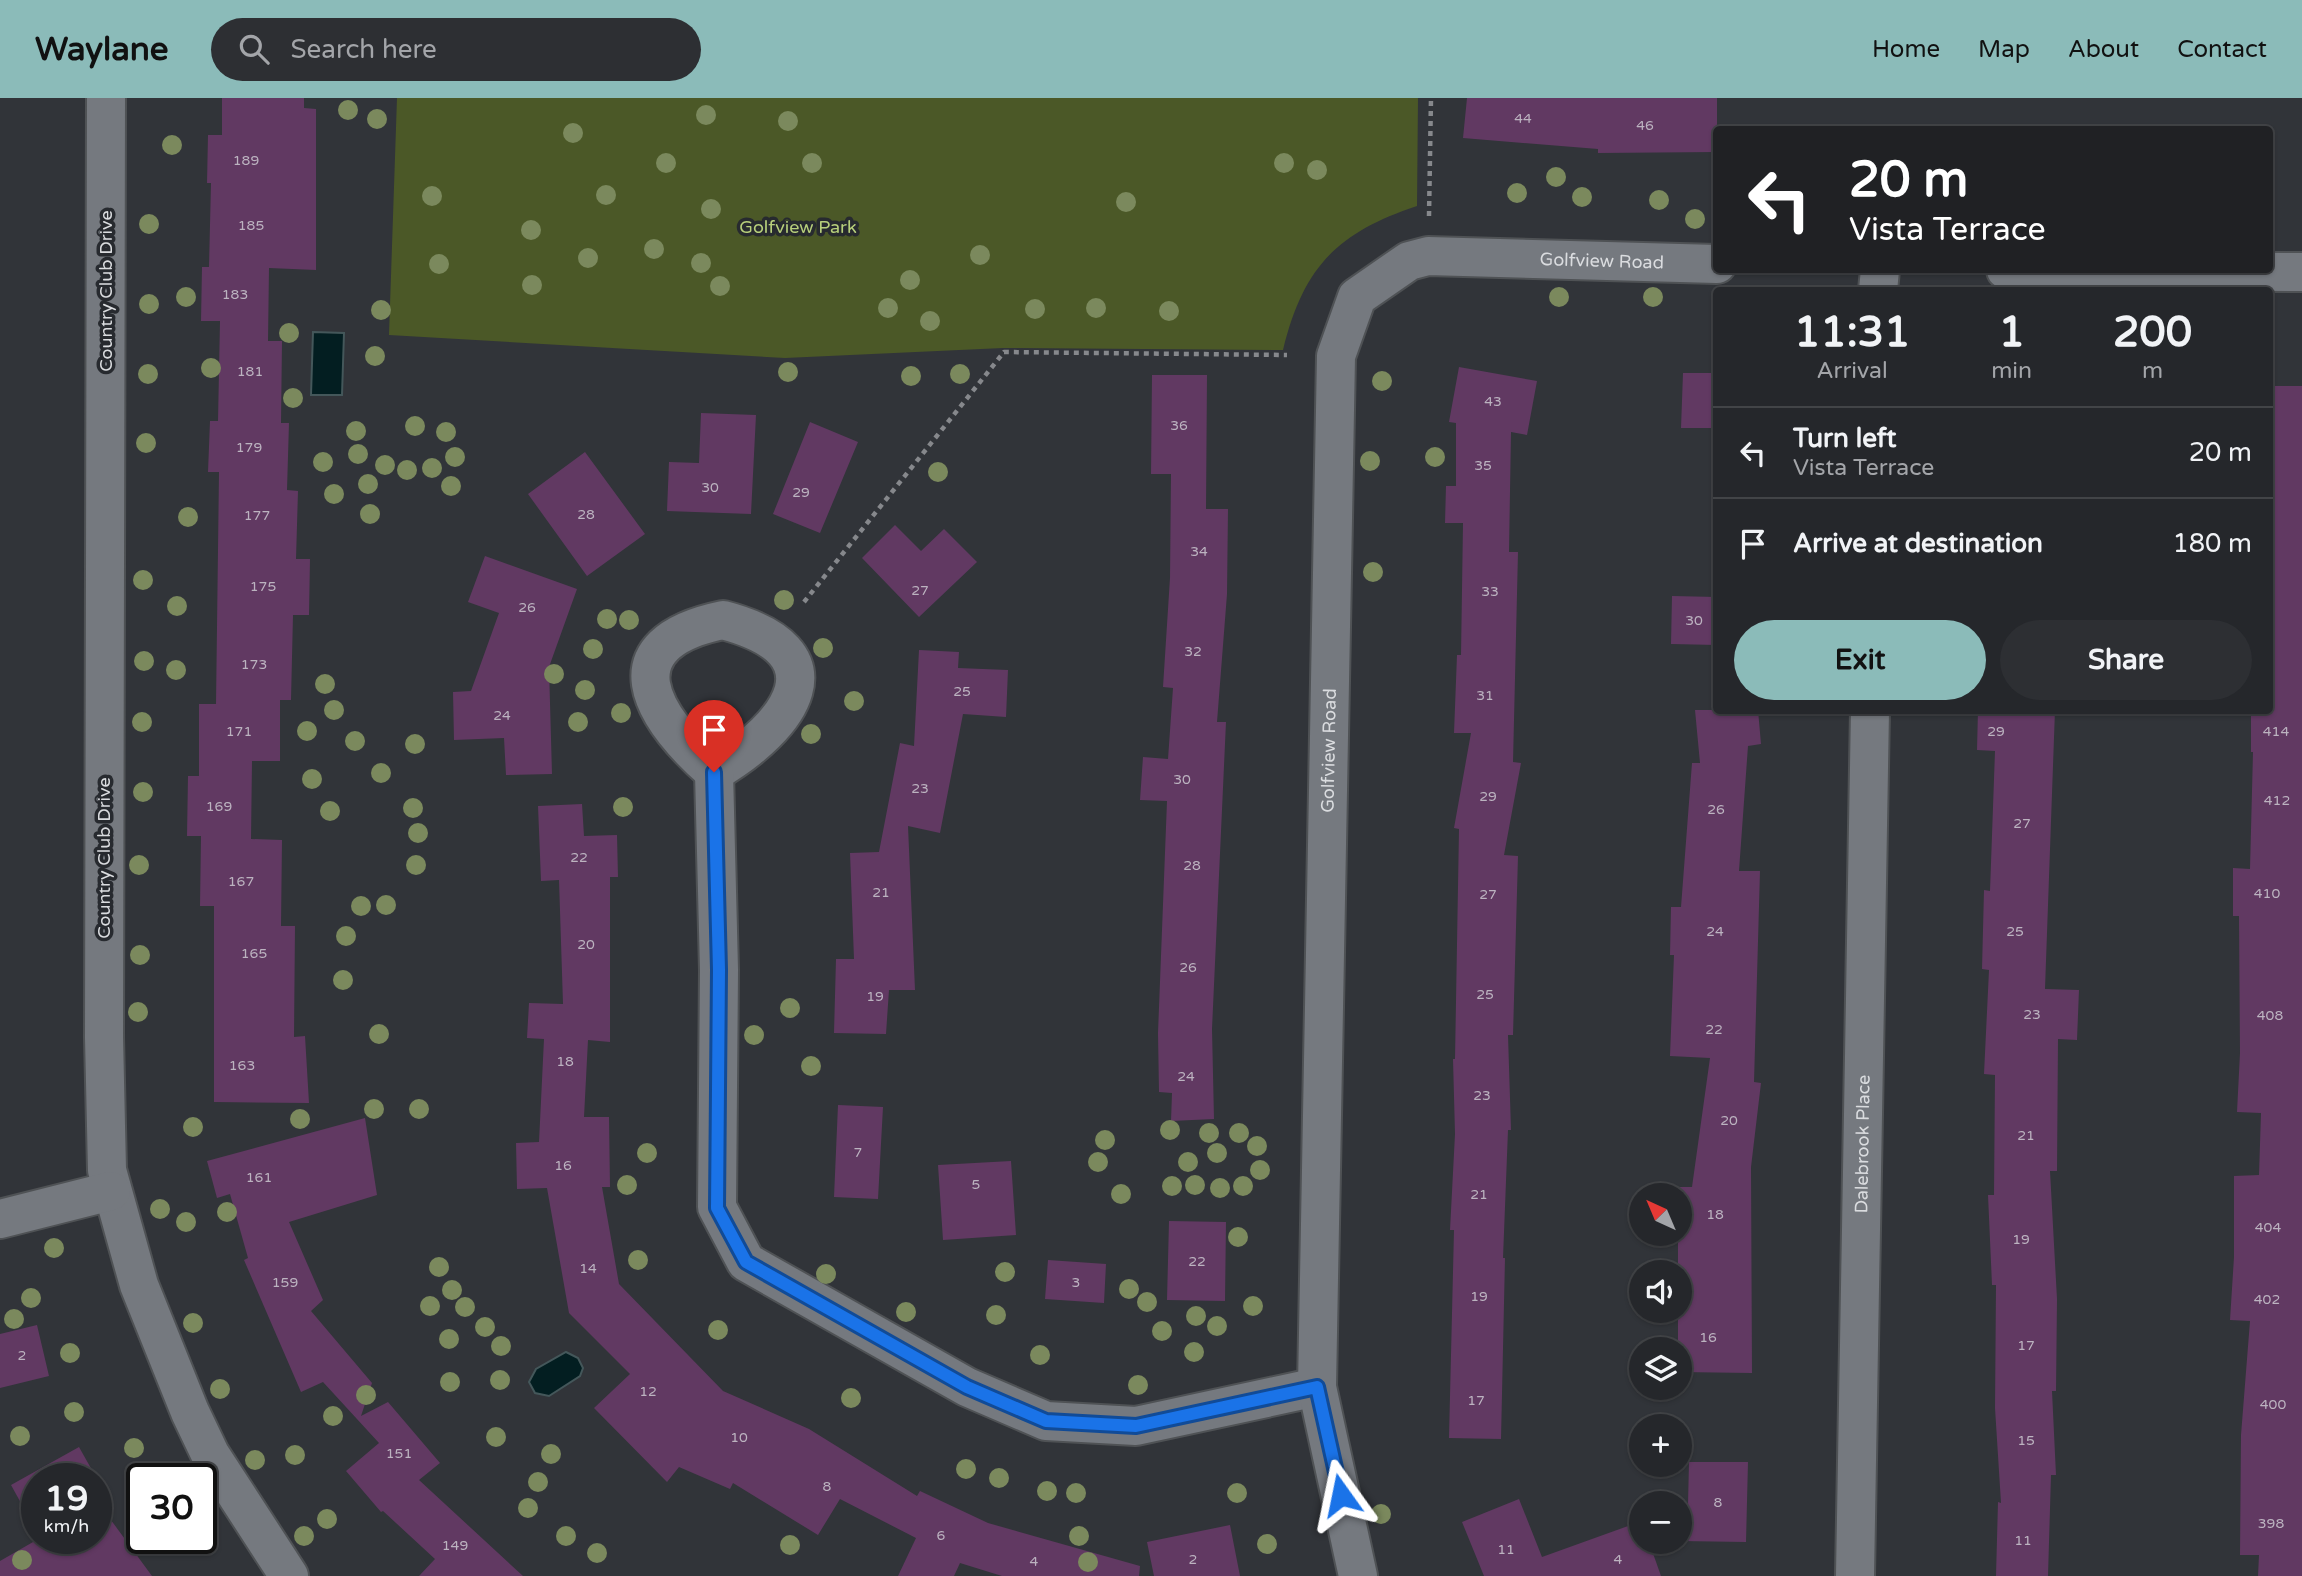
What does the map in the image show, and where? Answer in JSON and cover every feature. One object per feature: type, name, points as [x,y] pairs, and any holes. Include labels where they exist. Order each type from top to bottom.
[{"type":"street","name":"Country Club Drive","points":[[106,98],[104,1037],[107,1170],[139,1285],[190,1412],[235,1495],[289,1576]]},
{"type":"street","name":"Golfview Road","points":[[1358,1576],[1317,1387],[1336,356],[1357,297],[1409,261],[1428,256],[1713,264]]},
{"type":"street","points":[[2273,272],[2302,272]]},
{"type":"street","name":"Dalebrook Place","points":[[1854,1576],[1870,714]]},
{"type":"street","points":[[714,772],[719,970],[717,1208],[746,1262],[967,1387],[1046,1421],[1136,1426],[1317,1387]]},
{"type":"street","points":[[0,1219],[111,1191]]},
{"type":"path","points":[[1428,256],[1431,98]]},
{"type":"path","points":[[804,602],[1004,352],[1287,355]]},
{"type":"green space","name":"Golfview Park","points":[[397,98],[1418,98],[1417,206],[1365,228],[1327,257],[1301,297],[1283,350],[1003,348],[785,358],[389,335]]},
{"type":"water","points":[[313,332],[344,333],[342,395],[311,395]]},
{"type":"water","points":[[566,1352],[578,1358],[583,1368],[580,1376],[549,1396],[535,1393],[529,1382],[536,1369]]},
{"type":"building","points":[[222,98],[304,98],[304,108],[316,109],[316,270],[269,268],[268,341],[282,341],[281,423],[289,423],[287,490],[298,491],[296,559],[310,559],[309,615],[293,615],[291,700],[280,700],[280,761],[252,761],[251,839],[282,840],[281,926],[295,926],[294,1037],[305,1036],[309,1103],[214,1102],[214,906],[200,906],[201,836],[187,836],[188,776],[199,776],[199,704],[216,704],[219,472],[208,472],[210,421],[218,421],[220,321],[201,321],[202,267],[209,267],[211,183],[207,183],[208,135],[222,135]]},
{"type":"building","points":[[1467,98],[1717,98],[1713,152],[1598,153],[1598,149],[1463,138]]},
{"type":"building","points":[[1459,367],[1537,381],[1527,435],[1511,432],[1509,552],[1518,552],[1513,762],[1521,763],[1504,855],[1518,856],[1513,1035],[1508,1035],[1511,1130],[1508,1130],[1503,1258],[1501,1439],[1449,1438],[1454,1230],[1450,1230],[1455,1134],[1453,1059],[1459,829],[1454,828],[1471,733],[1454,733],[1457,655],[1461,655],[1463,523],[1445,523],[1446,486],[1456,486],[1456,423],[1449,422]]},
{"type":"building","points":[[1683,373],[1713,373],[1713,428],[1681,428]]},
{"type":"building","points":[[1152,375],[1207,375],[1206,509],[1228,509],[1227,594],[1217,722],[1226,722],[1212,1029],[1214,1119],[1171,1121],[1172,1093],[1159,1092],[1158,1033],[1167,801],[1140,800],[1143,757],[1168,759],[1173,688],[1163,687],[1170,578],[1171,474],[1151,474]]},
{"type":"building","points":[[2273,386],[2302,386],[2302,1576],[2258,1576],[2259,1555],[2240,1555],[2241,1435],[2250,1321],[2230,1320],[2234,1257],[2234,1176],[2259,1175],[2261,1113],[2237,1112],[2240,1053],[2239,916],[2233,916],[2233,868],[2250,869],[2251,714],[2273,714]]},
{"type":"building","points":[[701,413],[756,415],[751,514],[667,511],[669,462],[699,463]]},
{"type":"building","points":[[810,422],[858,442],[820,533],[773,514]]},
{"type":"building","points":[[585,452],[645,534],[587,576],[528,494]]},
{"type":"building","points":[[895,525],[921,551],[944,529],[977,562],[919,617],[862,558]]},
{"type":"building","points":[[485,556],[577,589],[549,667],[552,774],[506,775],[504,738],[454,740],[453,692],[471,691],[499,613],[468,602]]},
{"type":"building","points":[[1672,596],[1713,597],[1713,645],[1671,644]]},
{"type":"building","points":[[919,650],[959,652],[958,668],[1008,670],[1006,717],[963,714],[940,833],[908,826],[915,990],[889,990],[886,1034],[834,1033],[836,959],[854,959],[850,853],[879,852],[900,743],[914,746]]},
{"type":"building","points":[[1695,710],[1713,710],[1713,714],[1758,714],[1761,744],[1748,746],[1739,871],[1760,871],[1754,1082],[1761,1083],[1751,1167],[1752,1373],[1692,1372],[1692,1337],[1678,1337],[1678,1323],[1692,1323],[1692,1260],[1678,1260],[1678,1246],[1692,1246],[1692,1187],[1710,1058],[1670,1056],[1674,955],[1670,955],[1671,907],[1681,907],[1692,763],[1700,763]]},
{"type":"building","points":[[1978,714],[2055,714],[2045,989],[2079,990],[2077,1040],[2058,1039],[2057,1171],[2050,1171],[2057,1299],[2056,1391],[2052,1391],[2056,1475],[2051,1475],[2048,1576],[1996,1576],[1998,1502],[2001,1503],[1995,1408],[1996,1285],[1992,1285],[1988,1195],[1994,1195],[1995,1075],[1984,1074],[1989,970],[1982,969],[1984,890],[1990,891],[1995,751],[1977,750]]},
{"type":"building","points":[[582,804],[584,836],[617,835],[618,877],[610,877],[610,1042],[588,1040],[584,1117],[609,1117],[610,1187],[602,1187],[619,1284],[723,1391],[809,1429],[917,1496],[920,1491],[988,1523],[1140,1566],[1139,1576],[1002,1576],[960,1563],[954,1576],[898,1576],[916,1538],[840,1499],[818,1535],[733,1483],[730,1489],[679,1467],[667,1482],[594,1408],[630,1374],[569,1313],[547,1188],[517,1189],[516,1143],[539,1142],[544,1039],[527,1038],[529,1003],[563,1004],[559,880],[541,881],[538,806]]},
{"type":"building","points":[[838,1105],[883,1107],[878,1199],[834,1197]]},
{"type":"building","points":[[365,1118],[377,1195],[289,1222],[323,1300],[311,1311],[372,1383],[361,1416],[388,1402],[440,1463],[419,1480],[523,1576],[419,1576],[435,1559],[381,1512],[346,1471],[379,1443],[323,1382],[301,1392],[244,1260],[248,1258],[230,1194],[217,1198],[207,1161]]},
{"type":"building","points":[[1011,1161],[1016,1235],[943,1240],[938,1165]]},
{"type":"building","points":[[1169,1221],[1226,1222],[1225,1301],[1167,1300]]},
{"type":"building","points":[[1048,1260],[1106,1264],[1104,1303],[1045,1299]]},
{"type":"building","points":[[37,1325],[49,1376],[0,1388],[0,1334]]},
{"type":"building","points":[[79,1447],[88,1463],[50,1463]]},
{"type":"building","points":[[1692,1462],[1748,1462],[1746,1542],[1692,1541],[1692,1491],[1688,1491]]},
{"type":"building","points":[[21,1479],[21,1503],[11,1485]]},
{"type":"building","points":[[1519,1499],[1542,1557],[1629,1526],[1629,1554],[1653,1554],[1661,1576],[1484,1576],[1462,1522]]},
{"type":"building","points":[[112,1521],[126,1541],[126,1554],[136,1554],[152,1576],[0,1576],[0,1561],[21,1549],[21,1554],[112,1554]]},
{"type":"building","points":[[1230,1525],[1240,1576],[1154,1576],[1147,1542]]},
{"type":"route","points":[[714,772],[719,970],[717,1208],[746,1262],[967,1387],[1046,1421],[1136,1426],[1317,1387],[1341,1495]]}]
